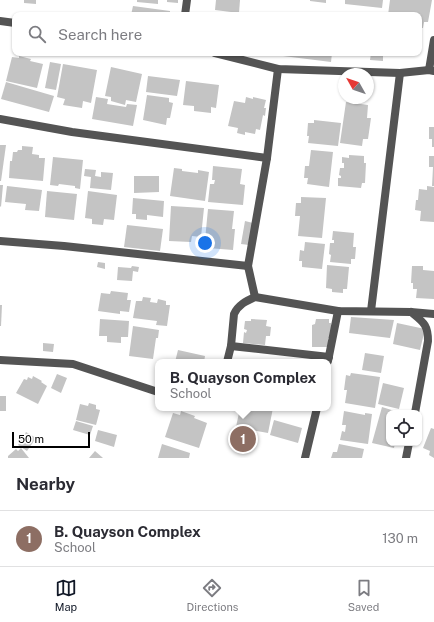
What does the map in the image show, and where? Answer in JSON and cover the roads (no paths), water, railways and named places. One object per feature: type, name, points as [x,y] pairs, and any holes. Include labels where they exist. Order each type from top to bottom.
[{"type":"street","points":[[185,12],[187,0]]},
{"type":"street","points":[[0,21],[12,23]]},
{"type":"street","points":[[227,56],[278,69],[400,73],[432,71],[434,40]]},
{"type":"street","points":[[255,297],[248,266],[267,158],[278,69]]},
{"type":"street","points":[[371,311],[400,73]]},
{"type":"street","points":[[0,119],[72,132],[267,158]]},
{"type":"street","points":[[0,241],[64,246],[248,266]]},
{"type":"street","points":[[228,359],[236,309],[240,305],[255,297],[338,312],[371,311],[434,314]]},
{"type":"street","points":[[231,346],[329,359],[338,312]]},
{"type":"street","points":[[411,312],[422,321],[428,331],[428,341],[416,410]]},
{"type":"street","points":[[0,360],[73,364],[155,391]]},
{"type":"street","points":[[305,458],[316,411]]},
{"type":"street","points":[[406,458],[408,446]]},
{"type":"place","name":"B. Quayson Complex","points":[[243,439]]}]
